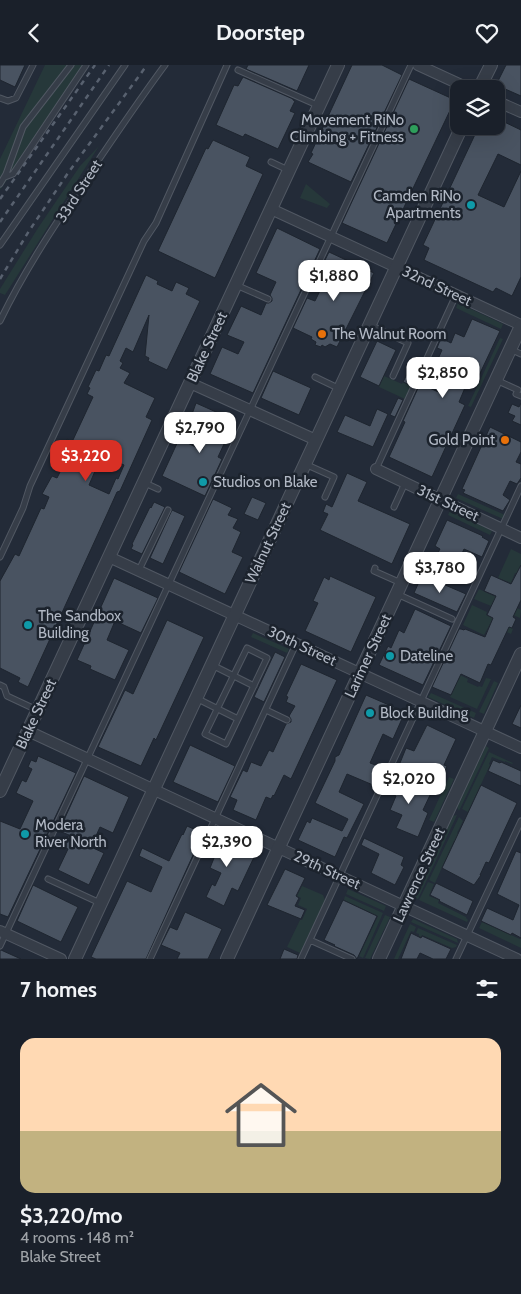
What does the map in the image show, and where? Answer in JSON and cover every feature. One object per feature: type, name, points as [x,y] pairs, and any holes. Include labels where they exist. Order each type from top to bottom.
[{"type":"street","name":"Blake Street","points":[[2,783],[38,710],[338,65]]},
{"type":"street","points":[[418,65],[450,80]]},
{"type":"street","points":[[484,80],[490,65]]},
{"type":"street","points":[[505,105],[521,112]]},
{"type":"street","name":"Walnut Street","points":[[75,959],[458,135]]},
{"type":"street","name":"32nd Street","points":[[271,209],[521,325]]},
{"type":"street","name":"Larimer Street","points":[[227,959],[496,380],[516,352],[521,325]]},
{"type":"street","points":[[190,383],[316,440]]},
{"type":"street","name":"31st Street","points":[[376,469],[521,537]]},
{"type":"street","name":"30th Street","points":[[109,557],[521,748]]},
{"type":"street","name":"Lawrence Street","points":[[379,959],[521,654]]},
{"type":"street","name":"29th Street","points":[[28,731],[517,959]]},
{"type":"street","points":[[3,932],[61,959]]},
{"type":"lane","points":[[0,98],[8,101],[16,98],[32,65]]},
{"type":"lane","points":[[0,184],[5,177],[23,127],[71,65]]},
{"type":"lane","points":[[5,177],[14,174],[86,65]]},
{"type":"lane","points":[[0,245],[125,65]]},
{"type":"lane","name":"33rd Street","points":[[0,321],[31,264],[70,202],[165,65]]},
{"type":"lane","points":[[0,557],[23,508],[30,486],[140,248],[156,223],[227,65]]},
{"type":"lane","points":[[0,946],[3,932],[87,759],[411,65]]},
{"type":"lane","points":[[238,70],[319,106]]},
{"type":"lane","points":[[271,162],[289,170]]},
{"type":"lane","points":[[235,285],[268,299]]},
{"type":"lane","points":[[376,469],[456,295]]},
{"type":"lane","points":[[370,325],[408,343],[393,376]]},
{"type":"lane","points":[[315,377],[340,389]]},
{"type":"lane","points":[[496,380],[518,390],[516,394],[521,396]]},
{"type":"lane","points":[[305,464],[334,477],[325,497]]},
{"type":"lane","points":[[144,483],[158,489]]},
{"type":"lane","points":[[394,507],[405,483]]},
{"type":"lane","points":[[301,959],[521,486]]},
{"type":"lane","points":[[139,571],[168,510]]},
{"type":"lane","points":[[415,554],[462,576]]},
{"type":"lane","points":[[376,568],[374,571],[399,588],[452,619]]},
{"type":"lane","points":[[150,959],[296,643]]},
{"type":"lane","points":[[246,648],[267,658],[254,686],[226,744],[205,734],[246,648]]},
{"type":"lane","points":[[211,665],[254,686]]},
{"type":"lane","points":[[0,685],[4,687],[7,696],[38,710]]},
{"type":"lane","points":[[196,698],[238,719]]},
{"type":"lane","points":[[266,710],[287,719]]},
{"type":"lane","points":[[390,769],[438,791]]},
{"type":"lane","points":[[456,959],[521,821]]},
{"type":"lane","points":[[48,879],[100,903]]},
{"type":"lane","points":[[310,940],[352,959]]},
{"type":"shaded area","points":[[45,65],[88,65],[0,190],[0,159]]},
{"type":"shaded area","points":[[99,146],[5,295],[0,293],[0,289],[38,228],[80,166]]},
{"type":"shaded area","points":[[306,184],[330,204],[327,208],[300,198]]},
{"type":"shaded area","points":[[458,303],[503,324],[501,329],[456,308]]},
{"type":"shaded area","points":[[500,338],[503,339],[471,407],[468,406]]},
{"type":"shaded area","points":[[384,376],[411,386],[405,399],[379,387]]},
{"type":"shaded area","points":[[458,494],[505,515],[503,519],[456,498]]},
{"type":"shaded area","points":[[450,511],[492,531],[490,535],[448,515]]},
{"type":"shaded area","points":[[511,549],[521,554],[521,576],[515,573],[511,583],[498,578]]},
{"type":"shaded area","points":[[479,589],[521,610],[520,618],[474,599]]},
{"type":"shaded area","points":[[472,605],[487,612],[486,615],[513,629],[511,634],[490,624],[484,635],[463,625]]},
{"type":"shaded area","points":[[253,633],[289,649],[287,653],[251,637]]},
{"type":"shaded area","points":[[460,675],[468,679],[467,682],[478,687],[482,687],[486,678],[491,679],[477,709],[450,697]]},
{"type":"shaded area","points":[[494,681],[498,683],[484,714],[479,712]]},
{"type":"shaded area","points":[[431,693],[476,713],[474,718],[428,697]]},
{"type":"shaded area","points":[[486,746],[489,748],[459,811],[457,807]]},
{"type":"shaded area","points":[[489,752],[513,763],[492,757],[468,812],[462,809]]},
{"type":"shaded area","points":[[449,777],[454,779],[434,822],[429,820]]},
{"type":"shaded area","points":[[457,815],[418,899],[415,898],[453,816]]},
{"type":"shaded area","points":[[459,817],[463,821],[457,833],[474,841],[470,849],[454,841],[435,883],[429,880]]},
{"type":"shaded area","points":[[428,882],[434,884],[429,896],[439,900],[438,903],[466,917],[467,922],[419,900]]},
{"type":"shaded area","points":[[302,886],[323,895],[325,900],[300,953],[287,947],[307,909],[298,905],[301,898],[297,896]]},
{"type":"shaded area","points":[[348,889],[386,906],[384,911],[346,894]]},
{"type":"shaded area","points":[[345,896],[383,913],[363,958],[359,956],[378,916],[344,900]]},
{"type":"shaded area","points":[[385,915],[390,917],[370,959],[365,958]]},
{"type":"shaded area","points":[[413,919],[457,939],[458,943],[411,922]]},
{"type":"shaded area","points":[[482,922],[521,939],[521,948],[479,928]]},
{"type":"shaded area","points":[[410,924],[416,927],[414,932],[411,931],[398,959],[394,959]]},
{"type":"shaded area","points":[[418,928],[457,945],[452,948],[422,935],[421,937],[416,933]]},
{"type":"building","points":[[0,65],[25,65],[15,87],[0,80]]},
{"type":"building","points":[[248,65],[309,65],[297,91],[246,69]]},
{"type":"building","points":[[352,65],[382,65],[402,75],[351,182],[308,162]]},
{"type":"building","points":[[506,65],[521,65],[521,96],[505,89],[505,80],[498,80]]},
{"type":"building","points":[[243,77],[295,101],[290,111],[295,113],[278,149],[245,134],[243,137],[216,125],[234,85],[238,86]]},
{"type":"building","points":[[409,79],[450,98],[450,111],[387,243],[342,223]]},
{"type":"building","name":"Camden RiNo Apartments","points":[[505,122],[521,130],[521,165],[498,154],[478,195],[504,207],[521,171],[521,277],[512,296],[496,288],[493,292],[424,260],[429,248],[423,245],[475,135],[505,135]]},
{"type":"building","points":[[213,140],[250,157],[246,166],[263,174],[215,278],[158,251],[206,148],[208,149]]},
{"type":"building","points":[[277,228],[320,249],[253,393],[210,374],[222,347],[238,354],[244,342],[227,335],[241,306],[261,315],[266,303],[272,301],[270,295],[276,282],[256,273]]},
{"type":"building","points":[[329,252],[374,273],[337,347],[330,344],[325,347],[322,345],[321,347],[315,345],[316,342],[311,339],[312,337],[293,328],[307,298],[315,301],[328,274],[320,270]]},
{"type":"building","points":[[146,275],[158,281],[157,284],[172,291],[176,282],[189,288],[186,294],[200,301],[167,370],[148,361],[149,358],[145,356],[149,315],[133,352],[126,348],[120,361],[123,363],[120,368],[130,373],[124,383],[155,398],[146,417],[152,420],[28,687],[18,682],[20,678],[0,668],[0,581],[15,554],[19,556],[41,508],[44,509],[49,497],[42,494],[52,476],[57,478],[63,466],[56,462],[67,439],[72,442],[93,397],[87,394],[90,388],[88,387],[96,370],[99,371],[106,355],[109,356]],"holes":[[[102,455],[124,465],[109,494],[89,485]]]},
{"type":"building","points":[[472,319],[500,331],[474,386],[467,383],[459,402],[465,405],[432,477],[389,457],[424,375],[429,377],[425,386],[443,394],[449,380],[434,373],[442,350],[437,348],[441,338],[451,343],[455,333],[464,337]]},
{"type":"building","points":[[377,341],[396,350],[379,386],[360,377]]},
{"type":"building","points":[[410,368],[416,371],[410,385],[403,382]]},
{"type":"building","points":[[273,371],[311,388],[299,415],[261,398]]},
{"type":"building","points":[[398,398],[403,400],[395,417],[390,415]]},
{"type":"building","points":[[196,403],[234,420],[218,457],[222,459],[205,496],[162,476],[179,439],[202,450],[213,427],[191,417]]},
{"type":"building","points":[[521,403],[521,425],[512,421],[515,416],[508,413],[512,404],[519,407]]},
{"type":"building","points":[[377,409],[388,414],[373,447],[337,432],[345,415],[370,426]]},
{"type":"building","points":[[490,427],[521,442],[521,452],[516,462],[521,464],[521,478],[517,484],[510,481],[503,495],[510,500],[503,511],[463,493],[465,490],[462,489]]},
{"type":"building","points":[[347,473],[367,482],[358,501],[410,524],[392,564],[320,530],[328,514],[323,512],[326,504],[332,507]]},
{"type":"building","points":[[252,497],[266,503],[258,520],[244,514]]},
{"type":"building","points":[[213,499],[232,508],[228,515],[238,519],[233,528],[241,532],[232,552],[243,557],[225,594],[179,572]]},
{"type":"building","points":[[154,502],[165,507],[142,554],[131,549],[132,544]]},
{"type":"building","points":[[172,510],[185,516],[163,564],[150,558]]},
{"type":"building","points":[[447,520],[483,536],[489,541],[482,557],[464,549],[453,567],[435,558],[440,549],[435,546]]},
{"type":"building","points":[[521,565],[521,600],[513,617],[516,619],[512,628],[509,627],[491,665],[488,664],[480,683],[461,674],[451,695],[432,687],[459,629],[465,629],[485,637],[493,618],[487,615],[496,596],[484,591],[491,575],[511,584]]},
{"type":"building","points":[[422,575],[466,594],[457,612],[414,593]]},
{"type":"building","points":[[330,576],[376,597],[351,652],[305,631],[318,603],[313,601],[324,577],[329,580]]},
{"type":"building","points":[[114,578],[158,598],[141,633],[115,621],[107,640],[129,650],[115,680],[90,669],[91,666],[77,660]]},
{"type":"building","points":[[415,609],[451,626],[423,685],[379,665],[388,646],[391,648],[399,630],[404,633]]},
{"type":"building","points":[[167,620],[204,637],[156,740],[154,738],[141,766],[98,747],[125,690],[133,694]]},
{"type":"building","points":[[275,652],[285,657],[264,702],[254,697]]},
{"type":"building","points":[[301,664],[337,680],[291,779],[284,775],[274,796],[271,799],[266,797],[256,820],[233,810],[237,800],[230,797],[243,770],[247,772],[251,762],[261,766],[269,750],[273,752],[286,724],[291,722],[289,716],[295,706],[286,702],[288,697],[286,696]]},
{"type":"building","points":[[366,695],[405,712],[393,739],[383,734],[370,763],[381,767],[373,785],[347,774],[339,792],[364,804],[347,838],[344,837],[335,857],[298,840],[307,821],[310,823],[312,818],[342,831],[348,819],[315,803],[335,761],[335,757],[339,755]]},
{"type":"building","points":[[521,705],[521,728],[512,724]]},
{"type":"building","points":[[427,725],[456,739],[444,765],[447,766],[439,787],[398,768],[406,748],[414,751]]},
{"type":"building","points":[[190,745],[235,766],[218,802],[173,782]]},
{"type":"building","name":"Modera River North","points":[[38,756],[76,773],[8,917],[0,914],[0,821],[20,829],[33,801],[16,793],[22,780],[26,782],[32,769],[28,767],[31,760],[36,762]]},
{"type":"building","points":[[493,760],[521,771],[521,786],[488,771]]},
{"type":"building","points":[[393,775],[431,793],[423,810],[428,813],[418,837],[396,828],[402,815],[390,810],[396,796],[386,791]]},
{"type":"building","points":[[84,776],[129,797],[113,833],[100,827],[91,847],[104,853],[89,885],[58,870],[68,849],[63,847],[69,835],[59,831]]},
{"type":"building","points":[[481,785],[517,803],[489,863],[486,862],[481,875],[474,885],[442,868]]},
{"type":"building","points":[[187,826],[203,833],[146,959],[96,959],[91,957],[127,881],[151,892],[162,867],[139,856],[142,848],[169,861]]},
{"type":"building","points":[[212,836],[255,855],[238,891],[232,888],[224,906],[206,897],[212,884],[215,886],[221,873],[210,868],[214,858],[204,853]]},
{"type":"building","points":[[364,838],[404,857],[401,865],[404,867],[395,885],[371,873],[379,854],[361,845]]},
{"type":"building","points":[[516,851],[521,853],[521,938],[481,921],[487,908],[513,920],[519,905],[497,894]]},
{"type":"building","points":[[285,869],[305,878],[296,896],[299,898],[295,906],[305,910],[301,919],[267,905]]},
{"type":"building","points":[[436,883],[473,901],[467,915],[430,895]]},
{"type":"building","points":[[33,885],[78,907],[61,942],[17,921]]},
{"type":"building","points":[[343,900],[377,916],[357,959],[354,955],[324,940]]},
{"type":"building","points":[[185,912],[222,929],[208,959],[177,959],[180,953],[161,945],[170,927],[177,930]]},
{"type":"building","points":[[411,933],[451,949],[446,959],[433,959],[420,953],[417,959],[401,959]]},
{"type":"building","points":[[284,949],[298,955],[297,959],[280,959]]},
{"type":"building","points":[[1,950],[21,959],[0,959]]},
{"type":"railway","points":[[0,199],[95,65]]},
{"type":"railway","points":[[0,222],[109,65]]},
{"type":"railway","points":[[0,279],[29,231],[68,173],[147,65]]},
{"type":"place","name":"Movement RiNo Climbing + Fitness","points":[[414,129]]},
{"type":"place","name":"Camden RiNo Apartments","points":[[471,205]]},
{"type":"place","name":"The Walnut Room","points":[[322,334]]},
{"type":"place","name":"Gold Point","points":[[505,440]]},
{"type":"place","name":"Studios on Blake","points":[[203,482]]},
{"type":"place","name":"The Sandbox Building","points":[[28,625]]},
{"type":"place","name":"Dateline","points":[[390,656]]},
{"type":"place","name":"Block Building","points":[[370,713]]},
{"type":"place","name":"Modera River North","points":[[25,834]]}]
